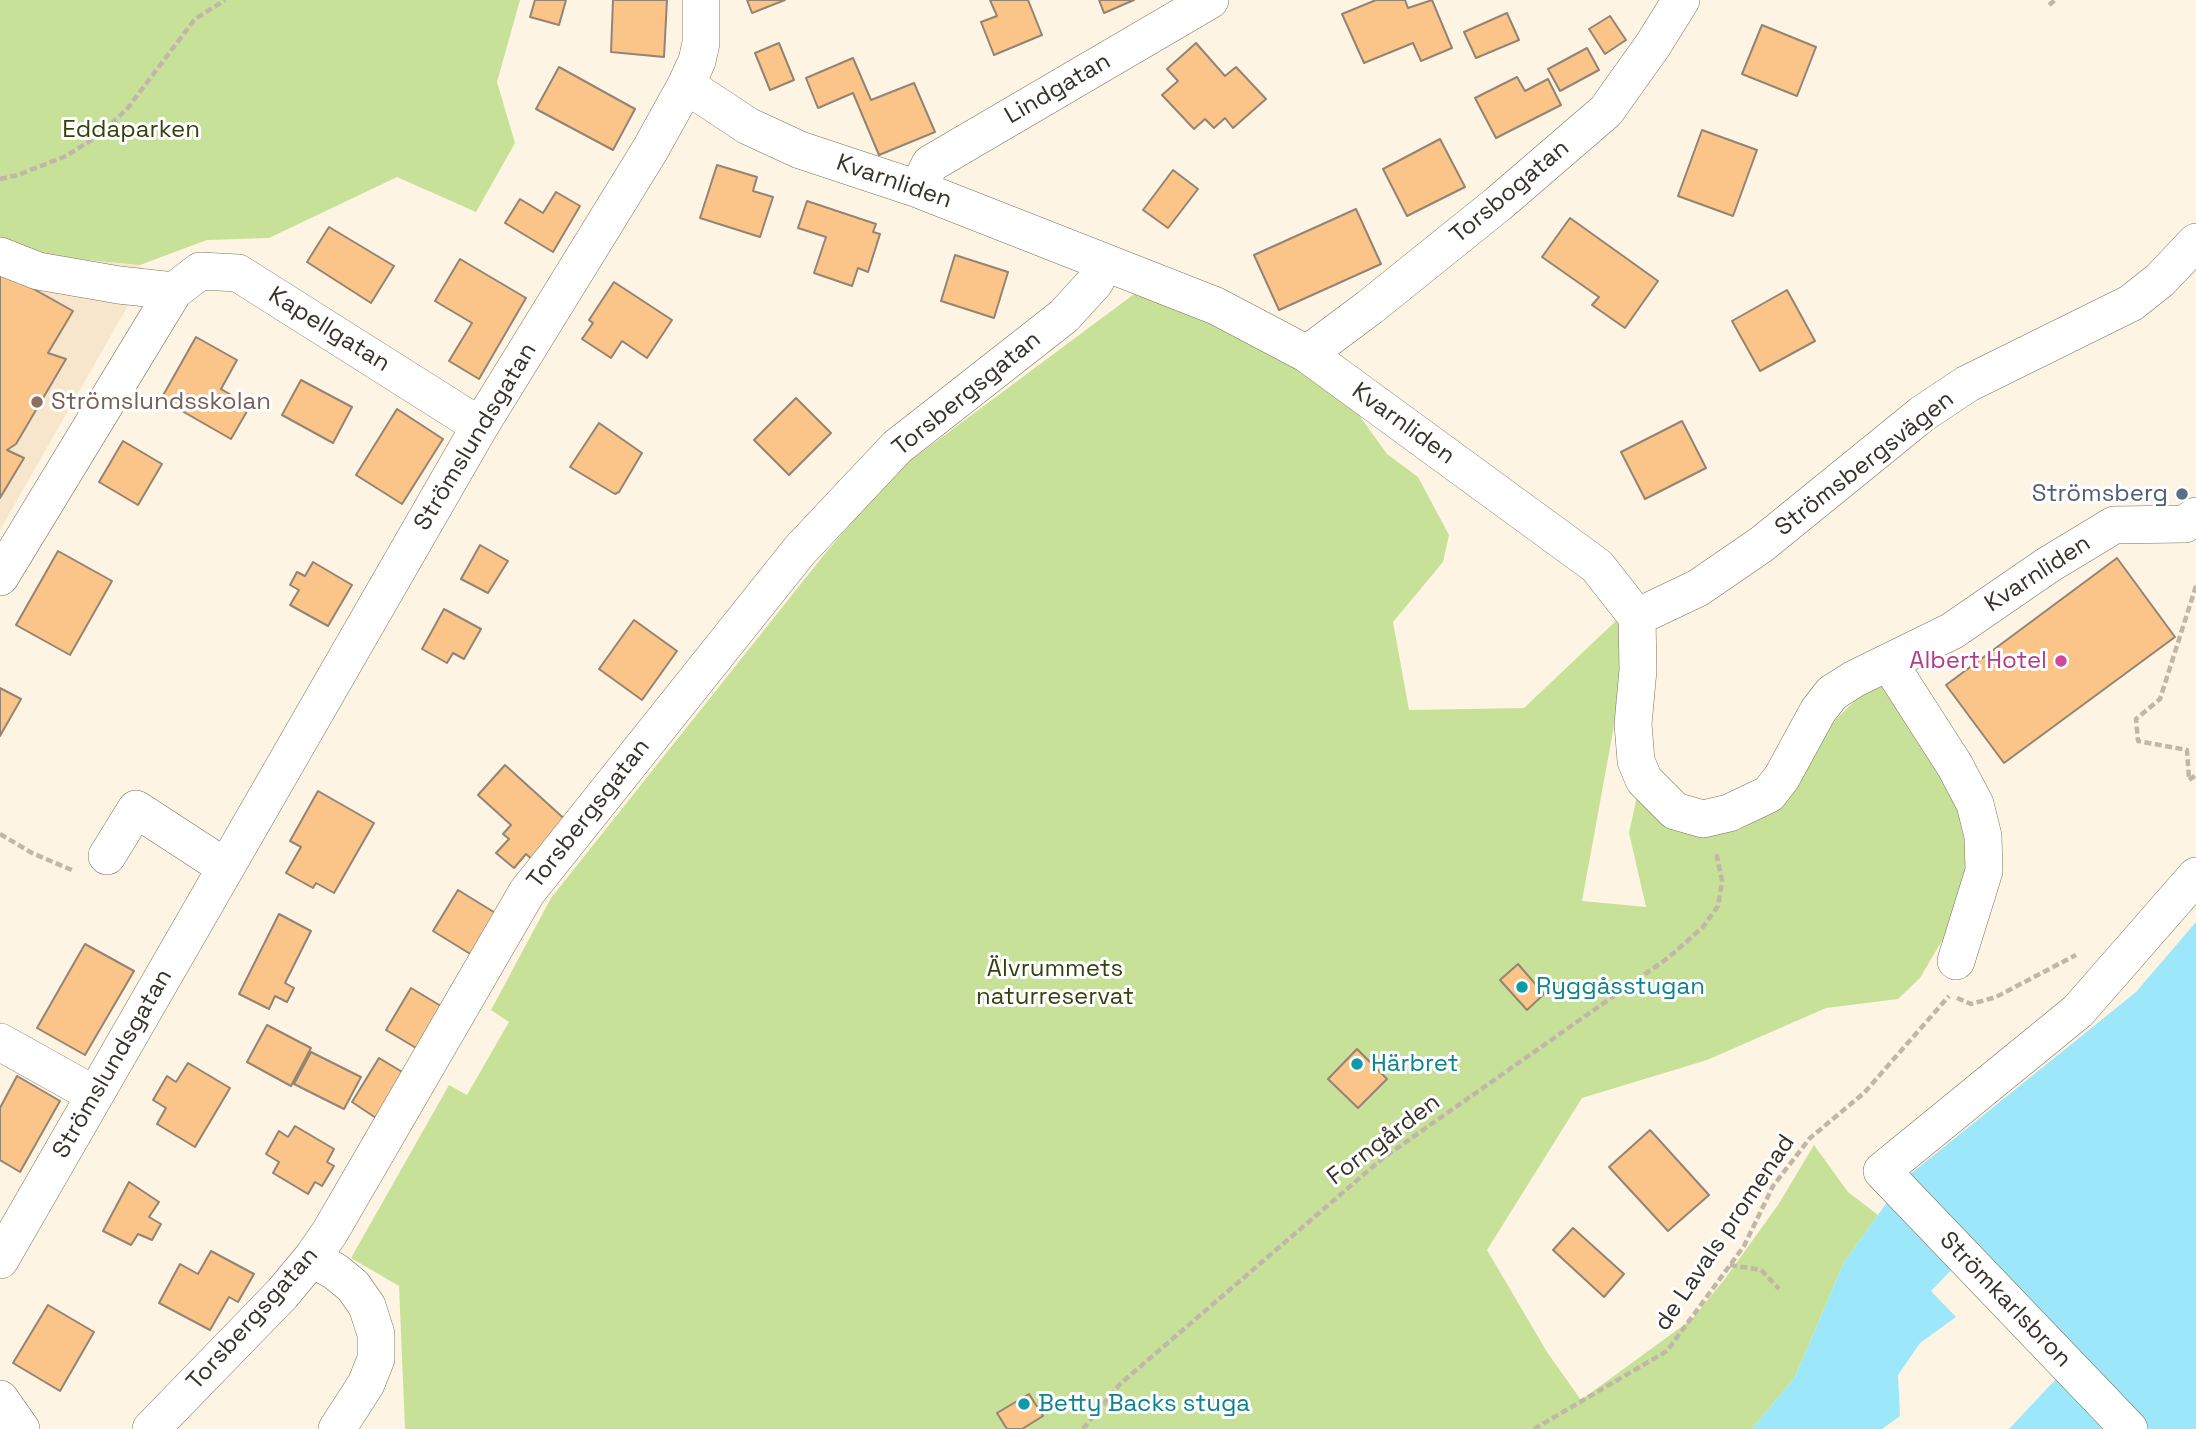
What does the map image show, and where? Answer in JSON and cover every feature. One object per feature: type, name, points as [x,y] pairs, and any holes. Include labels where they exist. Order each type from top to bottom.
[{"type":"street","name":"Strömslundsgatan","points":[[0,1260],[480,426],[650,150],[697,61],[701,43],[701,0]]},
{"type":"street","name":"Lindgatan","points":[[918,189],[930,164],[1210,0]]},
{"type":"street","name":"Torsbogatan","points":[[1307,354],[1498,204],[1606,111],[1681,0]]},
{"type":"street","name":"Kvarnliden","points":[[686,85],[748,126],[800,150],[918,189],[1216,306],[1307,354],[1597,566],[1637,617]]},
{"type":"street","name":"Strömsbergsvägen","points":[[1637,617],[1698,588],[1762,544],[1922,414],[1967,384],[2132,303],[2160,280],[2196,242]]},
{"type":"street","points":[[0,256],[38,271],[174,291]]},
{"type":"street","name":"Torsbergsgatan","points":[[151,1429],[282,1294],[312,1258],[330,1232],[527,892],[809,541],[897,447],[1065,316],[1096,282],[1105,263]]},
{"type":"street","name":"Kapellgatan","points":[[0,577],[174,291],[200,271],[238,273],[480,426]]},
{"type":"street","name":"Kvarnliden","points":[[1703,819],[1729,813],[1769,794],[1782,777],[1818,711],[1832,693],[1854,679],[1952,631],[2048,565],[2114,525],[2185,524],[2196,516]]},
{"type":"street","points":[[1637,617],[1633,724],[1636,761],[1644,780],[1675,811],[1703,819]]},
{"type":"street","points":[[1889,663],[1955,765],[1975,804],[1983,836],[1984,870],[1953,978]]},
{"type":"street","points":[[107,856],[136,809],[225,867]]},
{"type":"street","name":"Strömkarlsbron","points":[[2129,1429],[1882,1171],[2078,1011],[2196,876]]},
{"type":"street","points":[[0,1042],[95,1095]]},
{"type":"street","points":[[312,1258],[337,1272],[353,1286],[366,1306],[376,1334],[376,1359],[366,1384],[337,1429]]},
{"type":"street","points":[[0,1399],[21,1429]]},
{"type":"path","points":[[0,179],[18,175],[66,156],[98,136],[127,109],[195,19],[225,0]]},
{"type":"path","points":[[2049,5],[2056,0]]},
{"type":"path","points":[[2196,586],[2160,699],[2136,719],[2138,741],[2187,750],[2189,780],[2196,775]]},
{"type":"path","name":"Forngården","points":[[1083,1429],[1121,1384],[1383,1158],[1668,958],[1703,928],[1718,906],[1722,881],[1717,854],[1703,819]]},
{"type":"path","points":[[0,834],[69,871],[88,873],[107,856]]},
{"type":"path","points":[[1953,978],[1970,1004],[1996,998],[2082,952]]},
{"type":"path","name":"de Lavals promenad","points":[[1534,1429],[1667,1351],[1744,1246],[1773,1186],[1810,1138],[1864,1093],[1953,978]]},
{"type":"path","points":[[1730,1265],[1761,1270],[1779,1289]]},
{"type":"shaded area","name":"Strömslundsskolan","points":[[0,238],[44,256],[140,265],[146,274],[0,530]]},
{"type":"green space","name":"Eddaparken","points":[[0,0],[520,0],[497,82],[515,143],[476,212],[397,177],[269,238],[207,240],[140,265],[44,256],[0,238]]},
{"type":"green space","name":"Älvrummets naturreservat","points":[[1145,286],[1306,373],[1354,408],[1387,454],[1418,477],[1449,535],[1443,562],[1393,622],[1409,710],[1524,708],[1620,617],[1621,687],[1582,901],[1646,907],[1629,833],[1639,787],[1708,829],[1739,830],[1766,815],[1805,756],[1840,715],[1865,691],[1883,682],[1926,741],[1960,815],[1966,868],[1961,898],[1947,932],[1920,978],[1898,999],[1826,1008],[1707,1060],[1582,1098],[1487,1250],[1547,1352],[1581,1400],[1692,1319],[1778,1205],[1814,1145],[1848,1192],[1878,1215],[1844,1262],[1795,1377],[1752,1429],[405,1429],[399,1286],[351,1258],[449,1085],[467,1095],[509,1022],[491,1010],[551,898],[823,556],[895,472]]},
{"type":"water","points":[[2196,922],[2196,1429],[2139,1429],[1903,1180],[2136,992]]},
{"type":"water","points":[[1888,1201],[1954,1267],[1931,1291],[1956,1317],[1920,1343],[1898,1375],[1900,1416],[1882,1429],[1752,1429],[1795,1377],[1844,1262]]},
{"type":"water","points":[[2056,1379],[2105,1429],[2009,1429]]},
{"type":"building","points":[[535,0],[566,0],[559,25],[530,17]]},
{"type":"building","points":[[613,0],[667,0],[664,57],[611,52]]},
{"type":"building","points":[[747,0],[785,0],[752,13]]},
{"type":"building","points":[[990,0],[1028,0],[1042,35],[994,55],[981,22],[997,16]]},
{"type":"building","points":[[1099,0],[1134,0],[1104,13]]},
{"type":"building","points":[[1376,0],[1405,0],[1408,8],[1432,0],[1452,48],[1421,61],[1413,43],[1364,63],[1342,14]]},
{"type":"building","points":[[1507,13],[1519,40],[1476,58],[1464,32]]},
{"type":"building","points":[[1610,16],[1626,40],[1605,54],[1589,29]]},
{"type":"building","points":[[1762,25],[1816,47],[1797,96],[1742,74]]},
{"type":"building","points":[[779,43],[794,80],[770,90],[755,53]]},
{"type":"building","points":[[1196,43],[1225,76],[1236,67],[1266,99],[1233,128],[1225,118],[1214,128],[1205,119],[1194,129],[1162,95],[1178,81],[1167,69]]},
{"type":"building","points":[[1587,48],[1599,70],[1560,91],[1548,69]]},
{"type":"building","points":[[853,58],[871,100],[914,83],[935,132],[879,155],[853,93],[818,108],[806,78]]},
{"type":"building","points":[[559,67],[635,109],[613,150],[536,109]]},
{"type":"building","points":[[1517,77],[1525,91],[1548,79],[1561,105],[1496,138],[1475,98]]},
{"type":"building","points":[[1702,130],[1757,150],[1733,216],[1678,196]]},
{"type":"building","points":[[1440,139],[1465,187],[1407,216],[1383,169]]},
{"type":"building","points":[[717,165],[757,177],[753,191],[773,197],[760,237],[700,218]]},
{"type":"building","points":[[1173,170],[1198,189],[1168,228],[1143,210]]},
{"type":"building","points":[[556,192],[580,206],[553,252],[505,223],[520,199],[543,213]]},
{"type":"building","points":[[807,201],[876,224],[873,232],[880,234],[868,272],[858,268],[852,286],[814,273],[826,237],[798,228]]},
{"type":"building","points":[[1356,209],[1381,264],[1279,310],[1254,255]]},
{"type":"building","points":[[1570,218],[1658,281],[1625,328],[1592,305],[1599,297],[1542,257]]},
{"type":"building","points":[[329,227],[394,266],[371,303],[307,262]]},
{"type":"building","points":[[955,255],[1008,272],[994,318],[941,301]]},
{"type":"building","points":[[460,259],[526,298],[479,379],[449,361],[472,323],[435,301]]},
{"type":"building","points":[[0,270],[73,311],[48,353],[66,359],[16,444],[7,450],[24,458],[0,498]]},
{"type":"building","points":[[614,282],[672,320],[647,358],[622,341],[611,358],[582,339],[593,323],[589,320]]},
{"type":"building","points":[[1787,290],[1815,341],[1760,371],[1732,321]]},
{"type":"building","points":[[196,337],[237,360],[221,389],[250,406],[231,439],[161,399]]},
{"type":"building","points":[[301,380],[352,407],[333,443],[282,415]]},
{"type":"building","points":[[796,398],[831,433],[789,475],[754,440]]},
{"type":"building","points":[[397,409],[443,439],[402,504],[356,475]]},
{"type":"building","points":[[1682,421],[1706,468],[1645,499],[1621,452]]},
{"type":"building","points":[[599,423],[642,453],[619,492],[615,494],[570,467]]},
{"type":"building","points":[[123,441],[162,464],[138,505],[99,482]]},
{"type":"building","points":[[480,545],[508,561],[488,593],[461,579]]},
{"type":"building","points":[[58,551],[112,581],[70,655],[16,625]]},
{"type":"building","name":"Albert Hotel","points":[[2117,558],[2175,637],[2004,763],[1946,685]]},
{"type":"building","points":[[313,562],[352,585],[328,626],[290,605],[299,590],[290,585],[297,572],[305,576]]},
{"type":"building","points":[[444,609],[481,629],[464,659],[453,653],[447,663],[422,649]]},
{"type":"building","points":[[634,620],[677,651],[642,700],[599,669]]},
{"type":"building","points":[[0,688],[21,699],[0,736]]},
{"type":"building","points":[[505,765],[569,823],[534,861],[526,854],[514,868],[496,853],[509,839],[503,834],[511,825],[478,795]]},
{"type":"building","points":[[318,791],[374,823],[334,893],[316,883],[313,888],[286,873],[301,847],[290,841]]},
{"type":"building","points":[[458,890],[497,914],[472,955],[433,931]]},
{"type":"building","points":[[279,914],[311,931],[285,983],[294,988],[287,1002],[275,996],[269,1009],[239,994]]},
{"type":"building","points":[[85,944],[134,971],[85,1055],[37,1028]]},
{"type":"building","name":"Ryggåsstugan","points":[[1518,964],[1544,994],[1527,1010],[1500,980]]},
{"type":"building","points":[[411,988],[446,1009],[421,1051],[386,1030]]},
{"type":"building","points":[[267,1025],[311,1048],[291,1086],[247,1062]]},
{"type":"building","name":"Härbret","points":[[1357,1049],[1387,1079],[1358,1108],[1328,1079]]},
{"type":"building","points":[[311,1052],[361,1077],[344,1109],[294,1084]]},
{"type":"building","points":[[379,1058],[404,1073],[376,1118],[352,1102]]},
{"type":"building","points":[[188,1063],[230,1088],[195,1147],[157,1124],[166,1108],[153,1100],[167,1076],[176,1082]]},
{"type":"building","points":[[17,1076],[60,1101],[20,1172],[0,1160],[0,1108]]},
{"type":"building","points":[[295,1126],[334,1149],[327,1162],[334,1166],[322,1186],[315,1182],[308,1194],[273,1173],[279,1162],[266,1154],[279,1131],[288,1137]]},
{"type":"building","points":[[1650,1130],[1709,1195],[1668,1231],[1609,1167]]},
{"type":"building","points":[[129,1182],[159,1202],[149,1217],[161,1224],[152,1240],[138,1234],[131,1245],[103,1231]]},
{"type":"building","points":[[1573,1228],[1624,1274],[1604,1297],[1553,1250]]},
{"type":"building","points":[[211,1251],[254,1274],[238,1302],[229,1297],[210,1330],[159,1303],[180,1264],[198,1274]]},
{"type":"building","points":[[48,1305],[94,1332],[60,1391],[13,1363]]},
{"type":"building","name":"Betty Backs stuga","points":[[1029,1394],[1043,1416],[1022,1429],[1007,1429],[997,1413]]},
{"type":"place","name":"Strömslundsskolan","points":[[37,402]]},
{"type":"place","name":"Strömsberg","points":[[2182,494]]},
{"type":"place","name":"Albert Hotel","points":[[2061,661]]},
{"type":"place","name":"Ryggåsstugan","points":[[1522,987]]},
{"type":"place","name":"Härbret","points":[[1357,1064]]},
{"type":"place","name":"Betty Backs stuga","points":[[1024,1404]]}]
